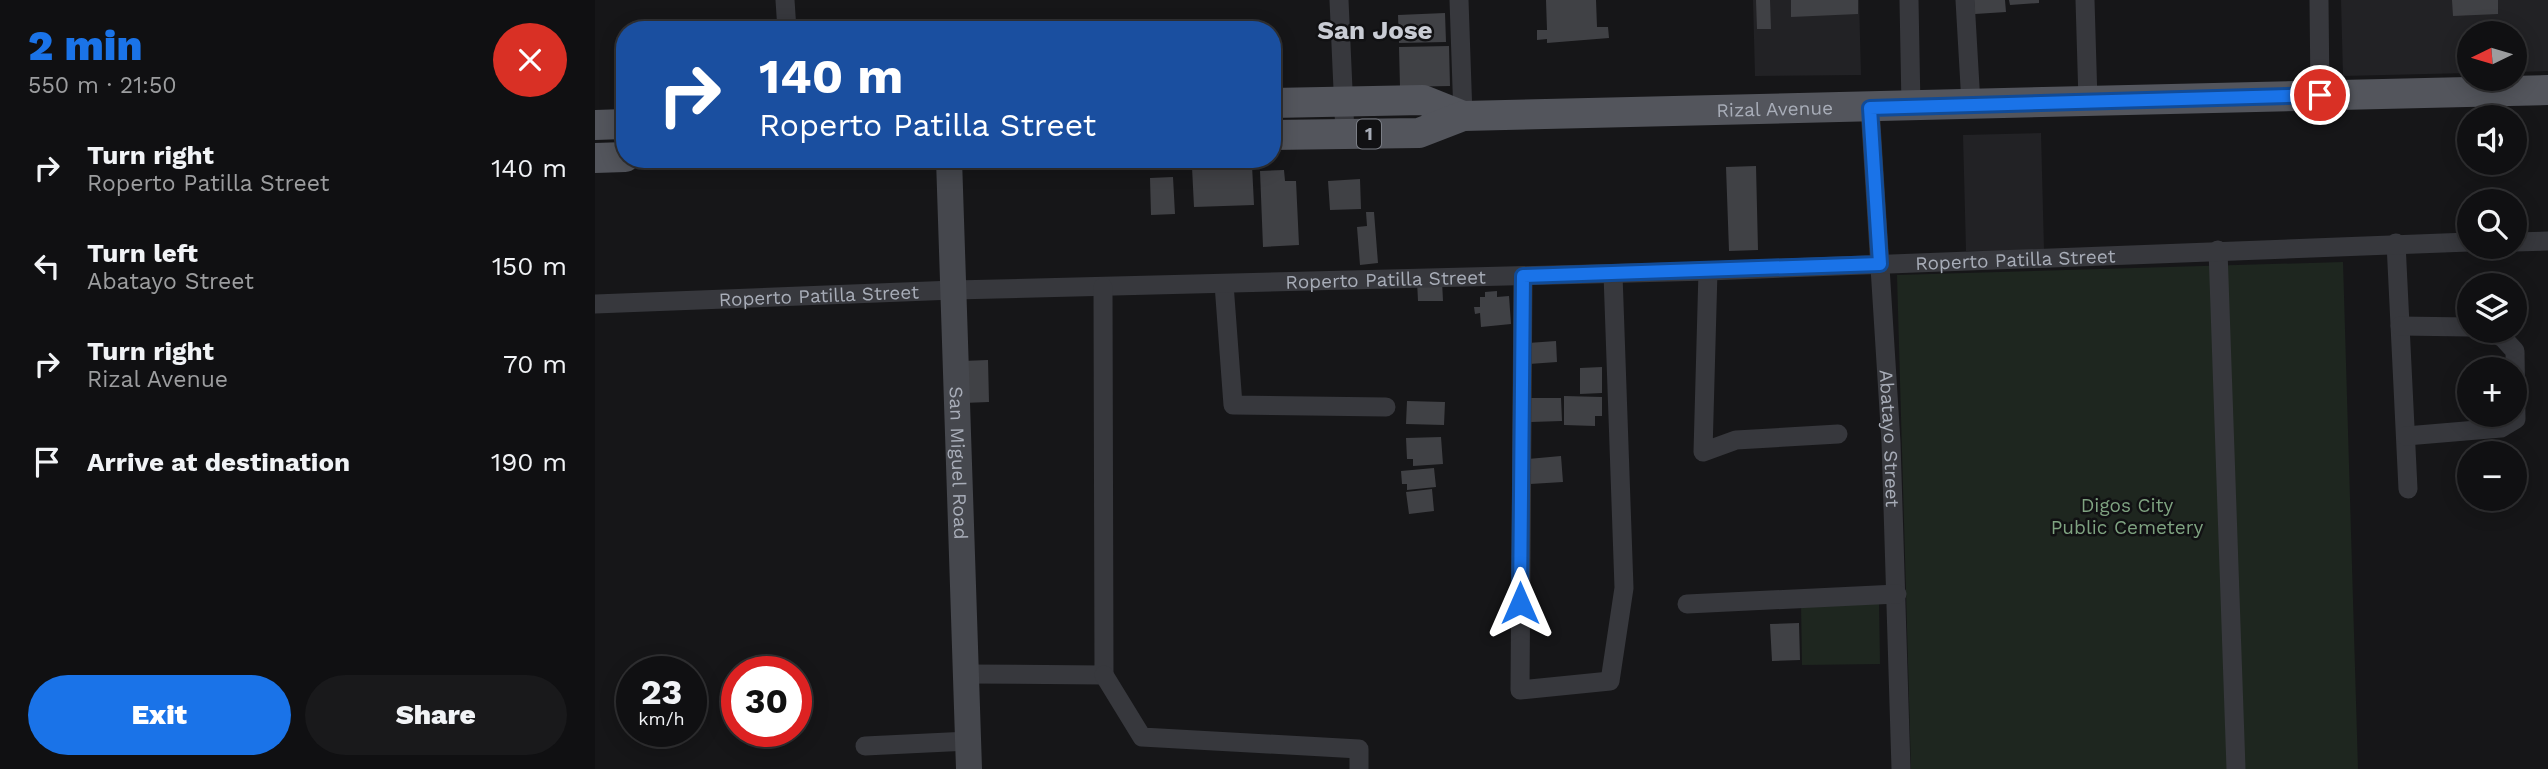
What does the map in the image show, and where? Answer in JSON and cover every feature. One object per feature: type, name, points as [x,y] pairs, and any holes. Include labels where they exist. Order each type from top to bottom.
[{"type":"main road","name":"Rizal Avenue","points":[[1281,135],[1419,133],[1463,116],[2548,90]]},
{"type":"main road","name":"Rizal Avenue","points":[[1281,103],[1423,100],[1463,116]]},
{"type":"main road","points":[[595,125],[616,124]]},
{"type":"main road","points":[[595,158],[616,157]]},
{"type":"street","points":[[785,0],[786,21]]},
{"type":"street","points":[[1339,0],[1345,134]]},
{"type":"street","points":[[1459,0],[1463,116]]},
{"type":"street","points":[[1909,0],[1911,107]]},
{"type":"street","points":[[1965,0],[1971,104]]},
{"type":"street","points":[[2085,0],[2088,101]]},
{"type":"street","points":[[2319,0],[2320,95]]},
{"type":"street","name":"Abatayo Street","points":[[1870,108],[1897,594],[1901,769]]},
{"type":"street","name":"San Miguel Road","points":[[949,168],[969,769]]},
{"type":"street","name":"Roperto Patilla Street","points":[[595,304],[954,290],[1708,271],[2457,242]]},
{"type":"street","points":[[2527,242],[2548,242]]},
{"type":"street","points":[[2396,243],[2408,489]]},
{"type":"street","points":[[2218,250],[2236,769]]},
{"type":"street","points":[[1708,271],[1703,452],[1736,440],[1838,434]]},
{"type":"street","points":[[1523,276],[1520,690],[1610,681],[1625,588],[1613,274]]},
{"type":"street","points":[[1224,284],[1233,405],[1385,407]]},
{"type":"street","points":[[1103,287],[1104,675],[1142,737],[1359,749],[1359,769]]},
{"type":"street","points":[[2400,326],[2457,327]]},
{"type":"street","points":[[2406,436],[2501,428],[2516,419],[2515,351],[2508,343]]},
{"type":"street","points":[[1687,604],[1897,594]]},
{"type":"street","points":[[967,674],[1104,675]]},
{"type":"street","points":[[865,746],[969,741]]},
{"type":"shaded area","points":[[1753,0],[1859,0],[1861,75],[1755,76]]},
{"type":"shaded area","points":[[2341,0],[2548,0],[2548,71],[2527,72],[2527,21],[2457,21],[2457,73],[2343,76]]},
{"type":"shaded area","points":[[2041,133],[2044,250],[1966,251],[1963,135]]},
{"type":"green space","name":"Digos City Public Cemetery","points":[[2343,262],[2358,769],[1911,769],[1897,275]]},
{"type":"green space","points":[[1879,602],[1880,664],[1802,665],[1801,603]]},
{"type":"building","points":[[1546,0],[1596,0],[1597,27],[1608,27],[1609,38],[1547,43],[1547,39],[1537,40],[1537,30],[1547,30]]},
{"type":"building","points":[[1756,0],[1770,0],[1771,29],[1757,29]]},
{"type":"building","points":[[1791,0],[1858,0],[1858,14],[1791,17]]},
{"type":"building","points":[[1974,0],[2005,0],[2006,12],[1975,14]]},
{"type":"building","points":[[2009,0],[2039,0],[2039,3],[2010,5]]},
{"type":"building","points":[[2452,0],[2498,0],[2498,14],[2453,16]]},
{"type":"building","points":[[1445,13],[1446,42],[1399,43],[1398,15]]},
{"type":"building","points":[[1449,46],[1450,86],[1400,87],[1399,47]]},
{"type":"building","points":[[1756,166],[1758,250],[1729,251],[1726,167]]},
{"type":"building","points":[[1192,168],[1252,168],[1254,205],[1194,207]]},
{"type":"building","points":[[1284,170],[1285,181],[1296,181],[1299,245],[1263,247],[1260,171]]},
{"type":"building","points":[[1173,177],[1175,214],[1151,215],[1150,178]]},
{"type":"building","points":[[1360,179],[1361,209],[1330,210],[1328,181]]},
{"type":"building","points":[[1366,212],[1374,212],[1378,263],[1360,265],[1357,227],[1367,226]]},
{"type":"building","points":[[1417,281],[1442,281],[1443,301],[1418,301]]},
{"type":"building","points":[[1497,291],[1497,297],[1509,296],[1511,324],[1481,327],[1480,313],[1475,314],[1474,307],[1480,307],[1480,297],[1485,297],[1485,292]]},
{"type":"building","points":[[1556,341],[1557,362],[1529,364],[1528,343]]},
{"type":"building","points":[[988,360],[989,402],[963,403],[962,361]]},
{"type":"building","points":[[1602,367],[1602,393],[1580,394],[1580,368]]},
{"type":"building","points":[[1564,396],[1602,397],[1602,416],[1595,416],[1595,426],[1564,425]]},
{"type":"building","points":[[1530,398],[1561,398],[1562,421],[1531,422]]},
{"type":"building","points":[[1407,401],[1445,402],[1444,425],[1406,424]]},
{"type":"building","points":[[1441,437],[1443,464],[1413,466],[1413,459],[1407,459],[1406,438]]},
{"type":"building","points":[[1561,456],[1563,482],[1530,484],[1528,459]]},
{"type":"building","points":[[1434,468],[1436,487],[1407,490],[1407,484],[1402,484],[1401,471]]},
{"type":"building","points":[[1432,489],[1434,511],[1409,514],[1406,492]]},
{"type":"building","points":[[1799,623],[1800,660],[1772,661],[1770,624]]},
{"type":"district","name":"San Jose","points":[[1375,30]]},
{"type":"route","points":[[1520,603],[1523,276],[1880,264],[1870,108],[2320,95]]}]
